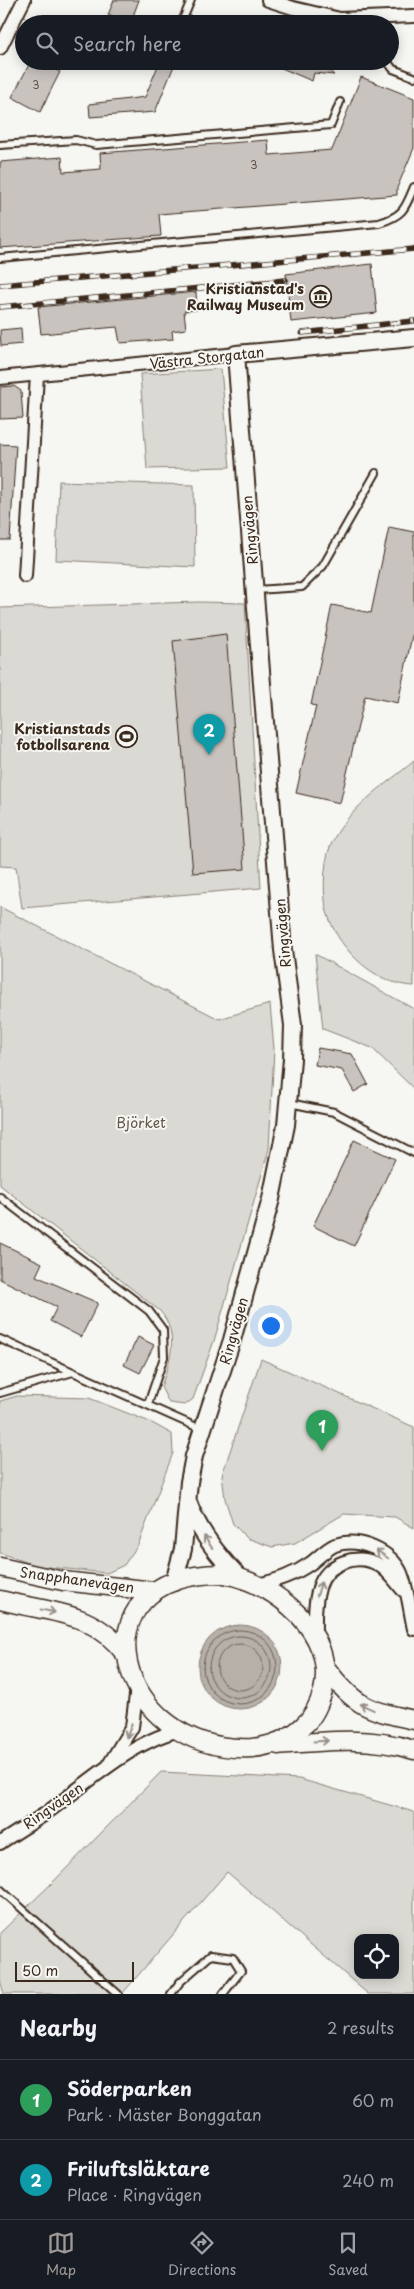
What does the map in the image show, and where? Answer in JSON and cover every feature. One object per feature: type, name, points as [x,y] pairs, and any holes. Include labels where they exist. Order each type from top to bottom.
[{"type":"main road","name":"Snapphanevägen","points":[[0,1567],[78,1583],[154,1591]]},
{"type":"main road","points":[[414,1720],[378,1712],[355,1702],[326,1668],[315,1638],[289,1606],[258,1585],[239,1577],[224,1574],[200,1575],[174,1582],[154,1591],[136,1611],[130,1622],[125,1642],[128,1667],[137,1687],[158,1716],[177,1731],[212,1746],[231,1748],[358,1740],[375,1741],[414,1750]]},
{"type":"main road","points":[[0,1600],[87,1621],[109,1634],[126,1655]]},
{"type":"main road","points":[[273,1745],[286,1739],[309,1721],[321,1698],[326,1668]]},
{"type":"street","points":[[16,15],[24,0]]},
{"type":"street","points":[[268,0],[326,15]]},
{"type":"street","points":[[399,18],[414,16]]},
{"type":"street","points":[[0,48],[15,18]]},
{"type":"street","name":"Västra Storgatan","points":[[0,378],[414,338]]},
{"type":"street","name":"Ringvägen","points":[[174,1582],[183,1549],[187,1500],[194,1456],[232,1340],[270,1199],[286,1125],[292,1059],[293,1025],[283,950],[236,354]]},
{"type":"street","points":[[25,576],[37,375]]},
{"type":"street","points":[[187,1500],[199,1529],[218,1556],[239,1577]]},
{"type":"street","points":[[258,1585],[294,1574],[335,1546],[352,1543],[373,1547],[393,1562],[400,1573],[414,1629]]},
{"type":"street","points":[[315,1638],[316,1604],[319,1586],[328,1571],[337,1564],[356,1560],[378,1565],[406,1594]]},
{"type":"street","name":"Ringvägen","points":[[106,1768],[132,1726],[137,1687]]},
{"type":"street","name":"Ringvägen","points":[[0,1843],[45,1814],[106,1768],[157,1737],[177,1731]]},
{"type":"lane","points":[[185,15],[191,0]]},
{"type":"lane","points":[[396,70],[414,77]]},
{"type":"lane","points":[[0,145],[76,140],[96,145],[331,125],[340,102]]},
{"type":"lane","points":[[0,258],[379,224],[395,218],[406,206],[414,187]]},
{"type":"lane","points":[[255,590],[302,587],[323,566],[376,473]]},
{"type":"lane","points":[[288,1103],[334,1112],[414,1153]]},
{"type":"lane","points":[[0,1197],[148,1311],[163,1330],[164,1357],[148,1404]]},
{"type":"lane","points":[[0,1339],[202,1429]]},
{"type":"lane","points":[[0,1393],[73,1372]]},
{"type":"lane","points":[[0,1889],[118,1994]]},
{"type":"lane","points":[[171,1994],[180,1982],[211,1955],[233,1958],[241,1971],[223,1994]]},
{"type":"green space","points":[[221,369],[230,467],[147,469],[140,374]]},
{"type":"green space","points":[[59,481],[194,485],[195,567],[56,560]]},
{"type":"green space","name":"Kristianstads fotbollsarena","points":[[198,602],[245,603],[261,888],[22,908],[16,867],[0,866],[0,608]]},
{"type":"green space","points":[[414,761],[414,986],[387,980],[374,973],[351,954],[342,943],[329,918],[325,903],[324,883],[330,847],[345,821],[378,789]]},
{"type":"green space","name":"Björket","points":[[0,907],[219,1019],[270,1004],[274,1049],[269,1149],[214,1341],[193,1399],[185,1405],[169,1403],[161,1387],[170,1357],[171,1338],[170,1329],[160,1311],[0,1185]]},
{"type":"green space","points":[[315,954],[414,1009],[414,1089],[372,1048],[323,1029]]},
{"type":"green space","points":[[261,1359],[414,1427],[414,1528],[395,1517],[344,1514],[295,1543],[272,1547],[247,1538],[233,1524],[225,1499],[222,1475]]},
{"type":"green space","points":[[17,1396],[89,1398],[150,1422],[172,1434],[173,1453],[138,1545],[124,1565],[107,1573],[37,1566],[0,1553],[0,1401]]},
{"type":"green space","points":[[161,1772],[299,1779],[414,1812],[414,1994],[368,1994],[227,1872],[122,1994],[4,1994],[0,1980],[0,1933]]},
{"type":"water","points":[[240,1625],[256,1628],[270,1637],[279,1651],[282,1667],[279,1683],[270,1697],[256,1706],[240,1709],[224,1706],[210,1697],[201,1683],[198,1667],[201,1651],[210,1637],[224,1628]]},
{"type":"building","points":[[114,0],[139,0],[133,15],[108,15]]},
{"type":"building","points":[[26,70],[56,70],[60,72],[40,112],[12,97]]},
{"type":"building","points":[[156,70],[172,70],[155,112],[90,117],[89,104],[145,97]]},
{"type":"building","points":[[286,70],[329,70],[334,75],[314,73],[312,81]]},
{"type":"building","points":[[361,77],[414,98],[414,148],[397,188],[397,195],[159,214],[161,236],[0,248],[0,162],[62,157],[63,172],[101,169],[100,153],[268,140],[269,155],[332,150]]},
{"type":"building","points":[[372,264],[377,313],[291,322],[286,274]]},
{"type":"building","points":[[196,292],[197,310],[184,311],[186,329],[172,331],[173,339],[120,343],[117,327],[41,334],[38,307]]},
{"type":"building","points":[[21,328],[22,344],[1,346],[0,330]]},
{"type":"building","points":[[14,386],[21,391],[23,418],[0,419],[0,387]]},
{"type":"building","points":[[0,444],[16,445],[10,540],[0,540]]},
{"type":"building","points":[[389,527],[414,532],[414,626],[398,703],[365,696],[340,803],[296,793],[316,706],[311,705],[332,605],[371,613]]},
{"type":"building","points":[[226,634],[245,869],[193,873],[173,641]]},
{"type":"building","points":[[318,1048],[352,1054],[368,1084],[354,1092],[342,1070],[315,1065]]},
{"type":"building","points":[[354,1140],[395,1159],[354,1246],[313,1226]]},
{"type":"building","points":[[0,1243],[42,1263],[36,1276],[98,1303],[81,1337],[50,1321],[57,1307],[0,1279]]},
{"type":"building","points":[[138,1337],[154,1345],[140,1373],[124,1365]]},
{"type":"railway","points":[[0,285],[414,249]]},
{"type":"railway","points":[[0,307],[286,280]]},
{"type":"railway","points":[[302,333],[414,321]]},
{"type":"place","name":"Kristianstad's Railway Museum","points":[[320,297]]},
{"type":"place","name":"Kristianstads fotbollsarena","points":[[126,737]]},
{"type":"place","name":"Friluftsläktare","points":[[209,755]]},
{"type":"place","name":"Söderparken","points":[[322,1451]]}]
